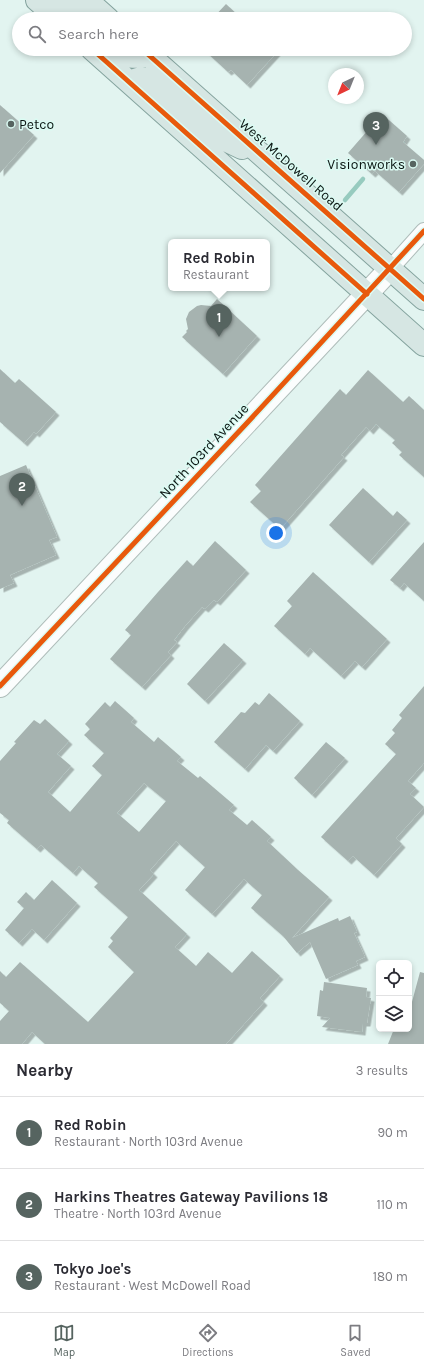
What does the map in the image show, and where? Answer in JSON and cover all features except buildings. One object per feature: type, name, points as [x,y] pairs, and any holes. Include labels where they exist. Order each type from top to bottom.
[{"type":"main road","points":[[37,0],[51,12]]},
{"type":"main road","points":[[60,0],[74,12]]},
{"type":"main road","points":[[87,0],[100,12]]},
{"type":"main road","points":[[100,56],[424,345]]},
{"type":"main road","points":[[128,56],[136,58],[139,56]]},
{"type":"main road","name":"West McDowell Road","points":[[150,56],[424,299]]},
{"type":"main road","points":[[130,82],[141,77],[157,84],[213,134],[271,163]]},
{"type":"street","name":"North 103rd Avenue","points":[[0,686],[367,294],[424,231]]},
{"type":"waterway","points":[[345,200],[363,179]]},
{"type":"cycle path","points":[[100,56],[367,294]]},
{"type":"cycle path","points":[[150,56],[424,299]]},
{"type":"cycle path","points":[[0,686],[247,423],[424,231]]},
{"type":"place","name":"Petco","points":[[11,124]]},
{"type":"place","name":"Tokyo Joe's","points":[[376,145]]},
{"type":"place","name":"Visionworks","points":[[413,164]]},
{"type":"place","name":"Red Robin","points":[[219,337]]},
{"type":"place","name":"Harkins Theatres Gateway Pavilions 18","points":[[22,506]]}]
